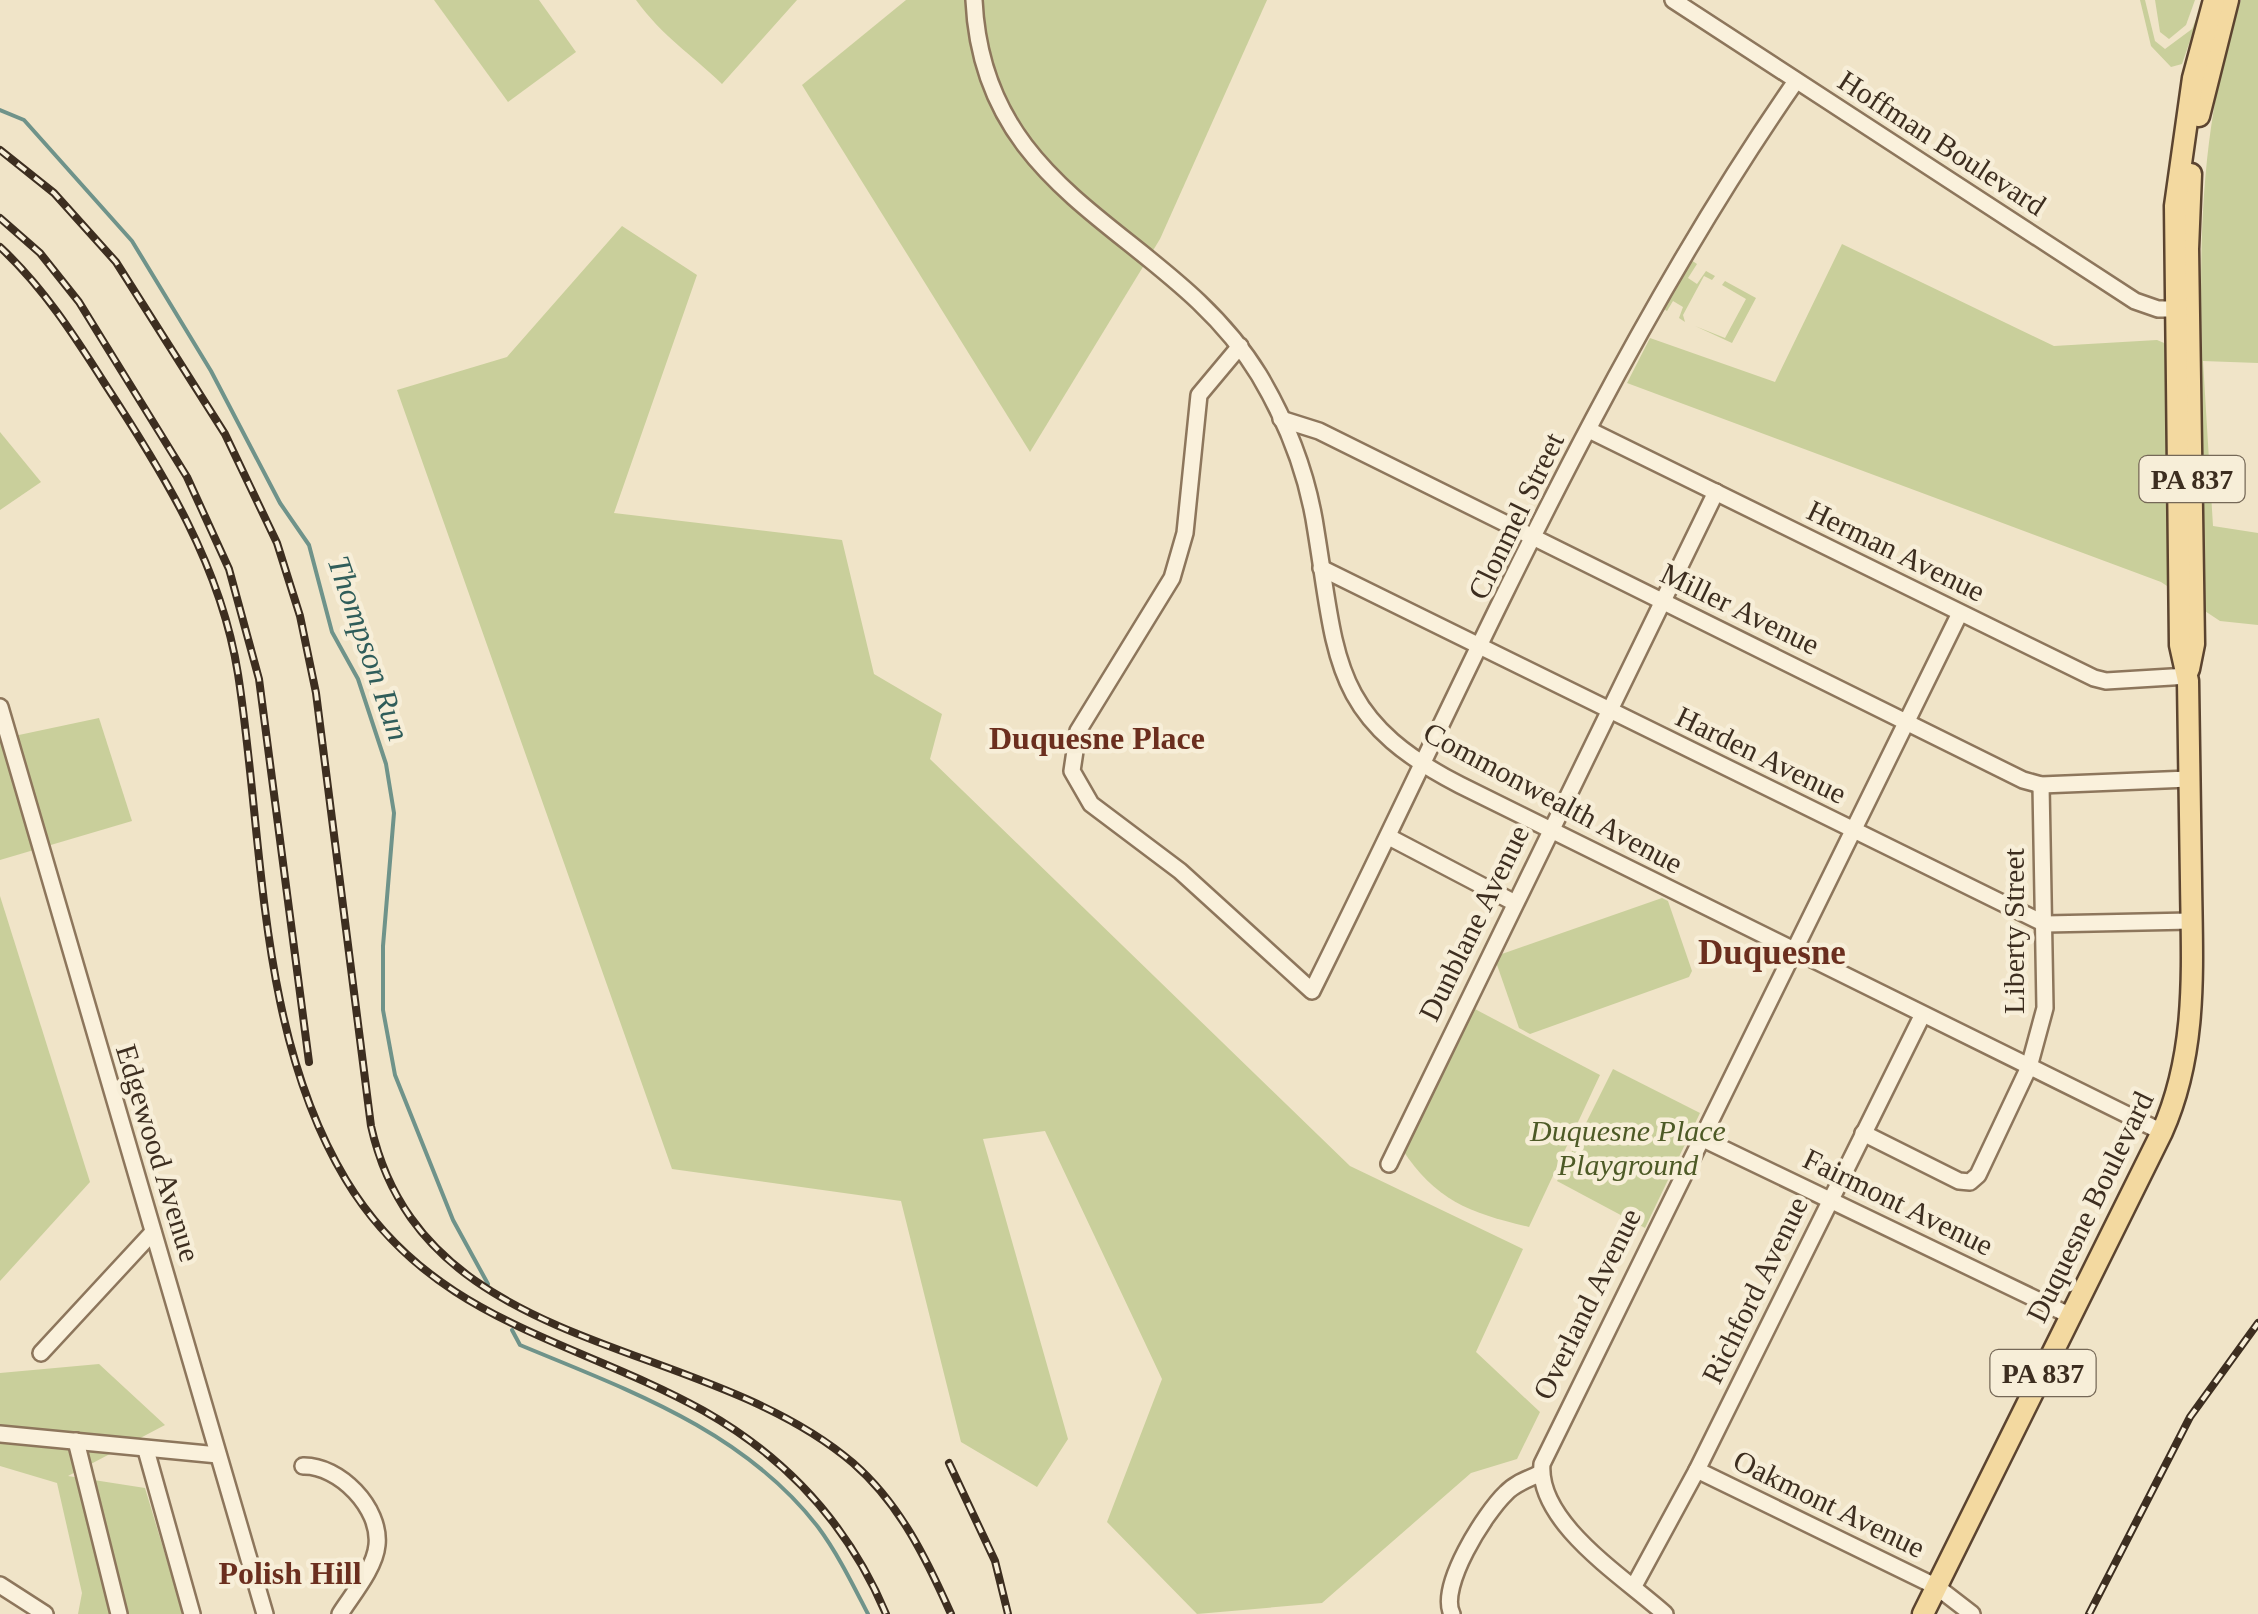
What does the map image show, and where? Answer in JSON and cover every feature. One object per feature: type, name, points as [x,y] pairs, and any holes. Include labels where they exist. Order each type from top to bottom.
[{"type":"main road","name":"PA 837","points":[[2182,309],[2179,162],[2192,78],[2214,0]]},
{"type":"main road","name":"PA 837","points":[[2182,309],[2192,163],[2201,106],[2228,0]]},
{"type":"main road","name":"Duquesne Boulevard","points":[[1924,1614],[2162,1132],[2180,1087],[2191,1027],[2182,309]]},
{"type":"street","name":"Commonwealth Avenue","points":[[974,0],[980,45],[992,84],[1040,167],[1070,198],[1181,284],[1240,346],[1282,418],[1307,488],[1330,635],[1348,686],[1376,727],[1424,766],[1550,831],[2162,1132]]},
{"type":"street","name":"Hoffman Boulevard","points":[[1673,0],[2136,301],[2158,309],[2182,309]]},
{"type":"street","name":"Clonmel Street","points":[[1240,346],[1199,395],[1185,533],[1172,578],[1087,714],[1072,755],[1075,783],[1091,804],[1180,871],[1312,990],[1589,430],[1694,233],[1796,81]]},
{"type":"street","name":"Miller Avenue","points":[[1282,418],[1319,431],[2023,780],[2041,784],[2189,778]]},
{"type":"street","name":"Herman Avenue","points":[[1589,430],[2094,678],[2188,676]]},
{"type":"street","name":"Dunblane Avenue","points":[[1389,1164],[1716,492]]},
{"type":"street","name":"Harden Avenue","points":[[1321,568],[2045,924],[2191,920]]},
{"type":"street","name":"Overland Avenue","points":[[1541,1473],[1549,1445],[1960,613]]},
{"type":"street","name":"Edgewood Avenue","points":[[0,707],[265,1614]]},
{"type":"street","name":"Liberty Street","points":[[1863,1133],[1970,1182],[1978,1176],[2029,1068],[2045,1008],[2041,784]]},
{"type":"street","points":[[1389,837],[1514,903]]},
{"type":"street","name":"Richford Avenue","points":[[1634,1586],[1697,1470],[1922,1016]]},
{"type":"street","name":"Fairmont Avenue","points":[[1701,1138],[2071,1316]]},
{"type":"street","points":[[41,1353],[152,1232]]},
{"type":"street","points":[[0,1434],[218,1455]]},
{"type":"street","points":[[76,1441],[119,1614]]},
{"type":"street","points":[[146,1450],[192,1614]]},
{"type":"street","points":[[303,1466],[324,1469],[343,1480],[366,1508],[376,1531],[374,1556],[340,1614]]},
{"type":"street","name":"Oakmont Avenue","points":[[1697,1470],[1937,1587],[1972,1614]]},
{"type":"street","points":[[1452,1614],[1448,1597],[1480,1524],[1506,1492],[1541,1473],[1544,1492],[1557,1517],[1665,1614]]},
{"type":"street","points":[[0,1586],[45,1614]]},
{"type":"green space","points":[[434,0],[539,0],[576,52],[508,102]]},
{"type":"green space","points":[[636,0],[797,0],[722,84],[667,35]]},
{"type":"green space","points":[[906,0],[1267,0],[1160,239],[1030,452],[802,85]]},
{"type":"green space","points":[[2140,0],[2145,0],[2155,41],[2165,49],[2192,29],[2204,0],[2182,64],[2171,67],[2151,46]]},
{"type":"green space","points":[[2155,0],[2195,0],[2186,25],[2169,39],[2160,32]]},
{"type":"green space","points":[[2241,0],[2258,0],[2258,363],[2203,361],[2213,526],[2258,533],[2258,625],[2220,621],[2161,582],[1627,383],[1650,338],[1775,382],[1842,244],[2054,346],[2157,340],[2202,359],[2205,178],[2218,88]]},
{"type":"green space","points":[[622,226],[697,275],[614,513],[842,540],[874,674],[942,714],[930,759],[1350,1166],[1523,1249],[1476,1352],[1540,1412],[1517,1459],[1471,1473],[1322,1603],[1197,1614],[1107,1522],[1162,1379],[1045,1131],[983,1139],[1068,1439],[1037,1487],[961,1442],[901,1201],[672,1169],[397,390],[507,357]]},
{"type":"green space","points":[[1691,260],[1697,264],[1688,278],[1697,284],[1706,271],[1715,276],[1712,280],[1704,276],[1683,315],[1685,322],[1679,318],[1683,307],[1673,301],[1667,311],[1662,308]]},
{"type":"green space","points":[[1725,281],[1756,298],[1732,343],[1695,326],[1725,338],[1746,299],[1722,285]]},
{"type":"green space","points":[[0,432],[41,482],[0,510]]},
{"type":"green space","points":[[99,718],[132,821],[0,860],[0,739]]},
{"type":"green space","points":[[0,896],[90,1182],[0,1281]]},
{"type":"green space","points":[[1662,898],[1668,901],[1692,971],[1689,977],[1530,1034],[1519,1028],[1496,962],[1499,955]]},
{"type":"green space","points":[[1473,1008],[1600,1075],[1529,1227],[1456,1202],[1428,1181],[1402,1149]]},
{"type":"green space","name":"Duquesne Place Playground","points":[[1613,1069],[1700,1113],[1645,1228],[1557,1181]]},
{"type":"green space","points":[[99,1364],[165,1425],[68,1476],[145,1488],[183,1614],[78,1614],[82,1593],[57,1483],[0,1466],[0,1373]]},
{"type":"waterway","name":"Thompson Run","points":[[0,110],[24,120],[132,241],[211,371],[280,503],[309,545],[332,632],[358,679],[386,764],[394,813],[383,946],[383,1010],[395,1075],[453,1220],[488,1284]]},
{"type":"waterway","name":"Thompson Run","points":[[512,1330],[520,1345],[681,1416],[755,1464],[818,1527],[868,1614]]},
{"type":"railway","points":[[0,150],[54,193],[116,262],[225,434],[277,543],[300,616],[316,693],[371,1126],[400,1202],[447,1258],[506,1300],[574,1333],[721,1388],[791,1421],[853,1463],[898,1514],[951,1614]]},
{"type":"railway","points":[[0,218],[40,253],[79,302],[187,477],[229,569],[259,679],[309,1062]]},
{"type":"railway","points":[[0,247],[57,312],[127,418],[187,522],[218,596],[238,674],[268,934],[280,999],[295,1062],[317,1123],[346,1180],[380,1227],[419,1265],[462,1296],[507,1321],[704,1411],[762,1450],[834,1523],[886,1614]]},
{"type":"railway","points":[[2089,1614],[2190,1417],[2258,1323]]},
{"type":"railway","points":[[949,1463],[995,1561],[1008,1614]]},
{"type":"district","name":"Duquesne Place","points":[[1097,738]]},
{"type":"district","name":"Duquesne","points":[[1772,952]]},
{"type":"district","name":"Polish Hill","points":[[290,1573]]}]
